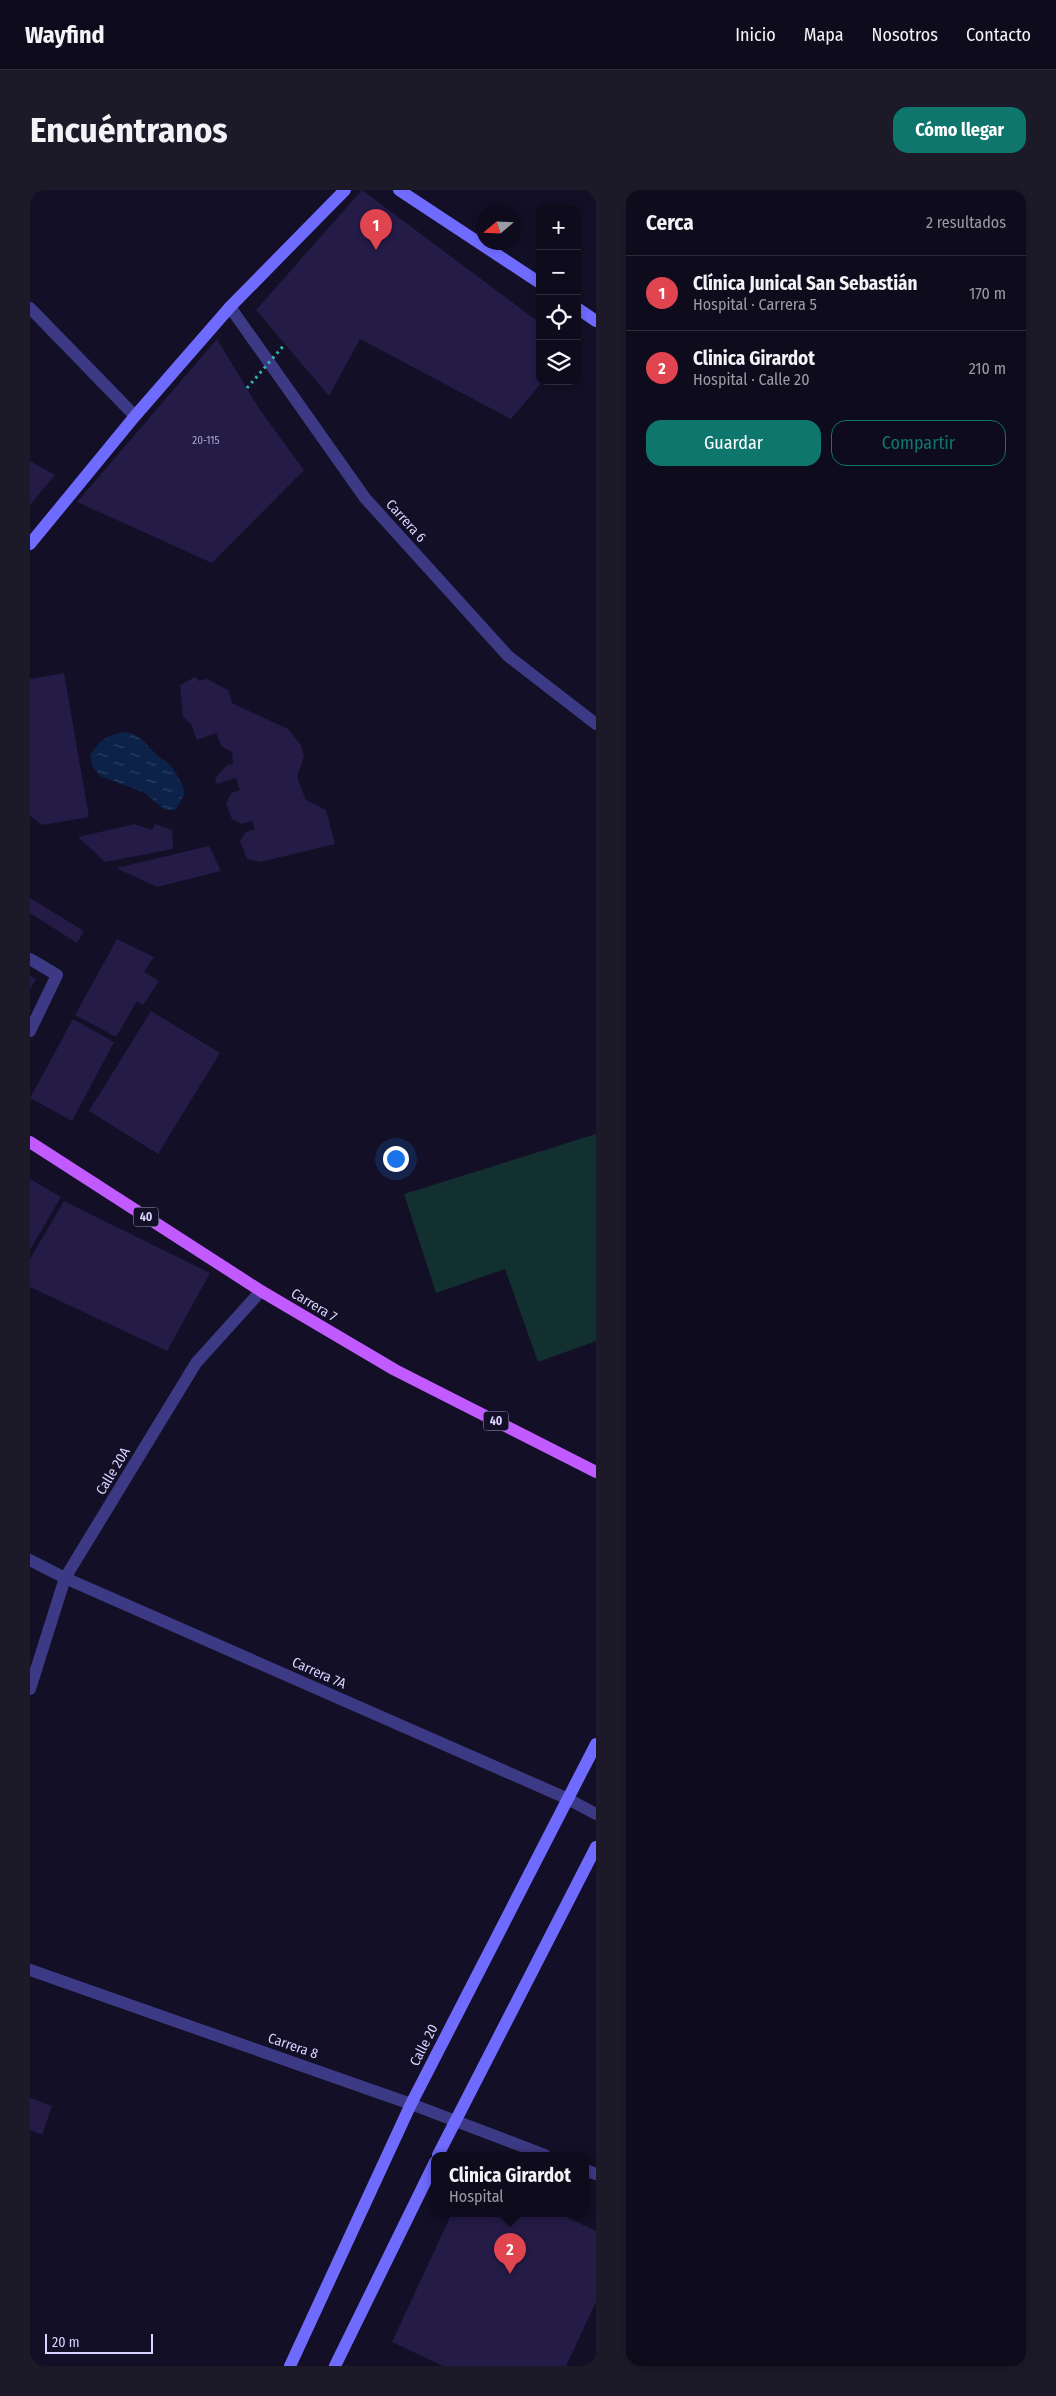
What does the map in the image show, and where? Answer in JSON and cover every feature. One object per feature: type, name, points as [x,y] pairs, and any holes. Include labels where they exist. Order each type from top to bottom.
[{"type":"main road","points":[[30,544],[135,416],[230,307],[345,190]]},
{"type":"main road","points":[[399,190],[536,279]]},
{"type":"main road","points":[[581,311],[596,321]]},
{"type":"main road","name":"Carrera 7","points":[[30,1142],[262,1291],[395,1370],[596,1472]]},
{"type":"main road","name":"Calle 20","points":[[290,2366],[411,2104],[566,1798],[596,1744]]},
{"type":"main road","points":[[440,2152],[596,1847]]},
{"type":"main road","points":[[335,2366],[431,2170]]},
{"type":"street","name":"Carrera 6","points":[[230,307],[364,498],[508,656],[596,724]]},
{"type":"street","points":[[30,308],[135,416]]},
{"type":"street","points":[[30,959],[57,975],[30,1031]]},
{"type":"street","name":"Calle 20A","points":[[30,1689],[65,1578],[196,1363],[262,1291]]},
{"type":"street","name":"Carrera 7A","points":[[30,1560],[65,1578],[566,1798],[596,1814]]},
{"type":"street","name":"Carrera 8","points":[[30,1970],[411,2104],[537,2152]]},
{"type":"path","points":[[247,388],[285,344]]},
{"type":"green space","points":[[596,1134],[596,1341],[538,1362],[505,1269],[436,1293],[404,1194]]},
{"type":"water","points":[[123,732],[141,739],[167,762],[175,772],[185,793],[176,810],[165,810],[145,793],[100,776],[93,767],[90,756],[97,746],[107,737]]},
{"type":"building","points":[[362,190],[536,320],[536,385],[540,385],[511,419],[360,339],[329,396],[256,310]]},
{"type":"building","points":[[217,339],[260,410],[304,470],[212,563],[77,502]]},
{"type":"building","points":[[30,461],[55,475],[30,505]]},
{"type":"building","points":[[64,673],[89,817],[42,825],[30,816],[30,679]]},
{"type":"building","points":[[195,677],[199,681],[207,679],[228,690],[232,703],[288,729],[301,745],[304,757],[297,777],[306,800],[326,810],[335,844],[260,862],[247,859],[240,841],[246,832],[255,829],[252,821],[242,824],[232,819],[226,804],[231,793],[240,790],[236,778],[217,784],[215,778],[227,765],[233,764],[232,752],[222,747],[216,733],[197,740],[191,724],[183,717],[180,685]]},
{"type":"building","points":[[135,824],[152,830],[155,824],[172,830],[173,849],[105,862],[78,837]]},
{"type":"building","points":[[209,846],[221,871],[157,887],[116,868]]},
{"type":"building","points":[[30,898],[84,931],[77,943],[30,913]]},
{"type":"building","points":[[117,939],[154,957],[144,972],[159,981],[143,1005],[137,1001],[116,1037],[75,1015]]},
{"type":"building","points":[[30,976],[36,979],[30,989]]},
{"type":"building","points":[[151,1011],[220,1053],[158,1154],[89,1111]]},
{"type":"building","points":[[73,1019],[114,1042],[72,1121],[30,1098]]},
{"type":"building","points":[[30,1179],[61,1197],[30,1250]]},
{"type":"building","points":[[64,1201],[210,1273],[167,1351],[30,1287],[30,1259]]},
{"type":"building","points":[[30,2098],[52,2106],[42,2135],[30,2130]]},
{"type":"building","points":[[450,2217],[566,2217],[596,2231],[596,2302],[566,2366],[443,2366],[392,2342]]},
{"type":"place","name":"Clínica Junical San Sebastián","points":[[376,250]]},
{"type":"place","name":"Clinica Girardot","points":[[510,2274]]}]
